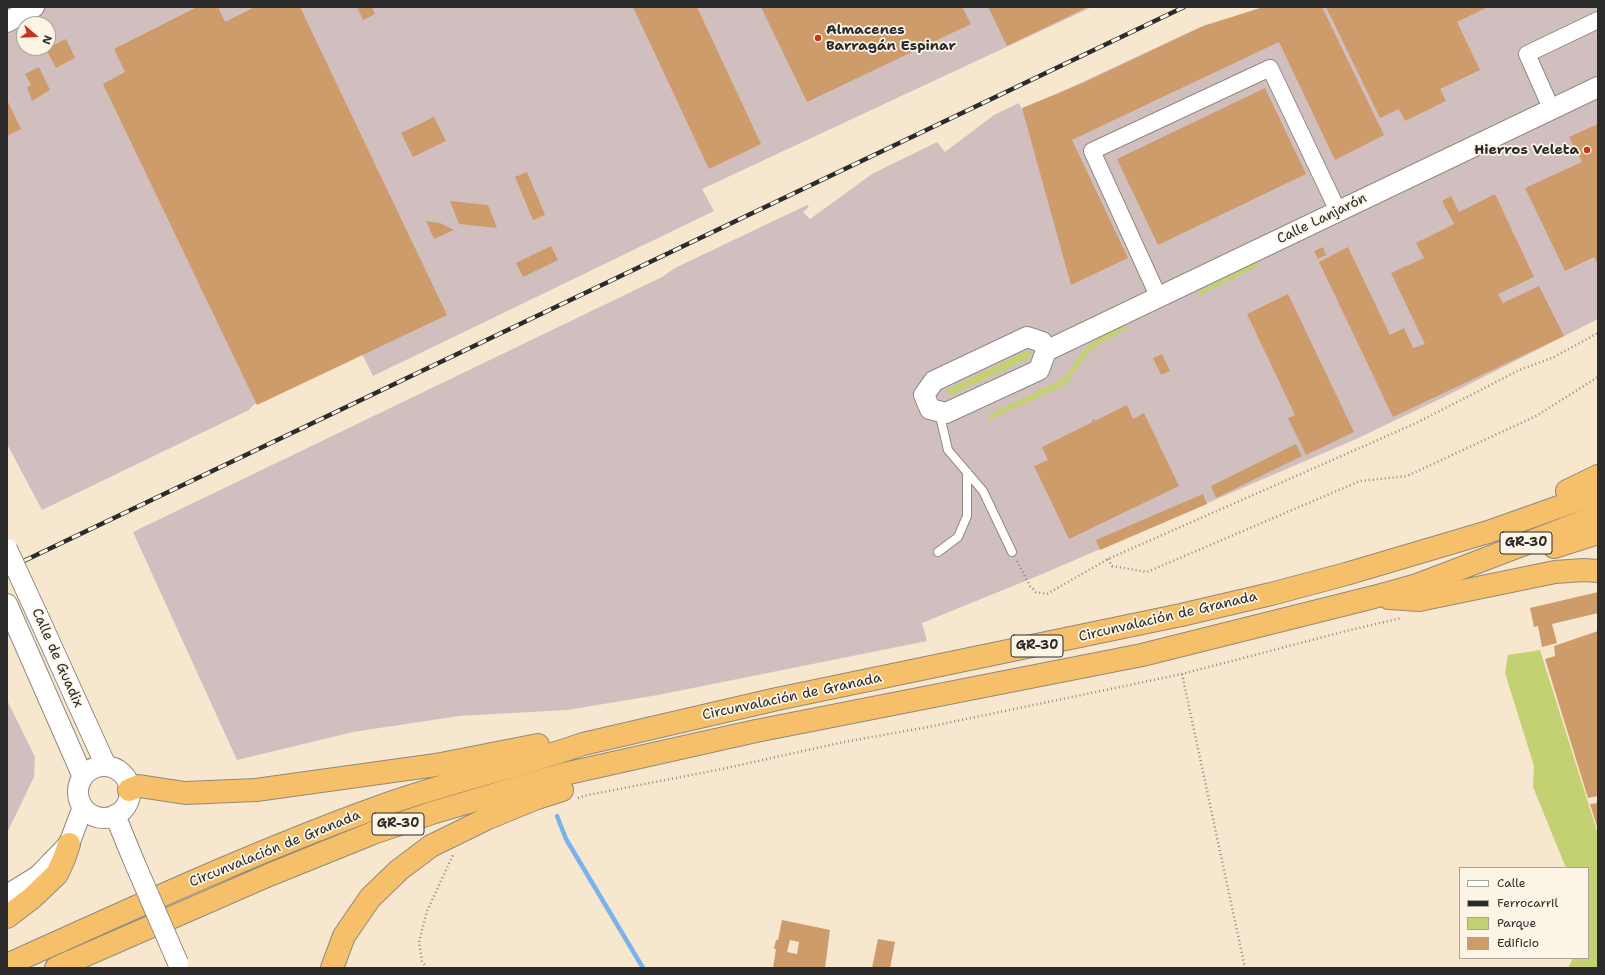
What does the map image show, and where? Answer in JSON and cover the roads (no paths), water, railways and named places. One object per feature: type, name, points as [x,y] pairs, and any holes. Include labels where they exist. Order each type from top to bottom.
[{"type":"highway","points":[[1488,532],[1513,512],[1560,494],[1598,476]]},
{"type":"highway","name":"Circunvalación de Granada","points":[[7,965],[164,895],[317,830],[399,800],[583,744],[777,699],[1181,615],[1346,574],[1488,532],[1598,493]]},
{"type":"highway","name":"Circunvalación de Granada","points":[[56,968],[270,875],[373,833],[435,812],[564,774],[756,731],[1142,655],[1374,598],[1417,585],[1598,516]]},
{"type":"highway","points":[[1455,571],[1486,570],[1598,533]]},
{"type":"highway","points":[[1374,598],[1420,600],[1555,572],[1584,570],[1598,571]]},
{"type":"highway","points":[[332,968],[344,936],[370,898],[399,870],[431,846],[488,818],[537,798],[623,773],[721,750],[756,731]]},
{"type":"highway","points":[[129,790],[139,786],[185,793],[256,790],[436,765],[550,743],[583,744]]},
{"type":"highway","points":[[7,917],[32,898],[57,874],[69,844]]},
{"type":"street","points":[[7,22],[34,7]]},
{"type":"street","points":[[1547,99],[1527,54],[1598,20]]},
{"type":"street","name":"Calle Lanjarón","points":[[1154,287],[1092,151],[1270,68],[1336,207]]},
{"type":"street","name":"Calle Lanjarón","points":[[1044,347],[1336,207],[1598,74]]},
{"type":"street","name":"Calle Lanjarón","points":[[1044,347],[1154,287],[1336,207],[1598,87]]},
{"type":"street","points":[[1027,337],[1044,347],[1038,370],[946,413],[930,409],[924,395],[934,381],[1027,337]]},
{"type":"street","name":"Calle de Guadix","points":[[7,549],[106,766]]},
{"type":"street","name":"Calle de Guadix","points":[[11,612],[83,777]]},
{"type":"street","points":[[106,766],[113,768],[124,776],[129,790],[129,797],[126,805],[121,811],[108,818],[101,818],[88,812],[83,807],[79,800],[78,792],[79,784],[89,771],[97,767],[106,766]]},
{"type":"street","points":[[7,895],[38,876],[69,844],[83,807]]},
{"type":"street","points":[[115,815],[179,966]]},
{"type":"lane","points":[[939,411],[948,450],[983,491],[1012,552]]},
{"type":"lane","points":[[938,552],[958,537],[967,516],[967,472]]},
{"type":"waterway","points":[[557,816],[566,839],[643,968]]},
{"type":"railway","points":[[7,569],[1184,7]]},
{"type":"place","name":"Almacenes Barragán Espinar","points":[[818,38]]},
{"type":"place","name":"Hierros Veleta","points":[[1587,150]]}]
